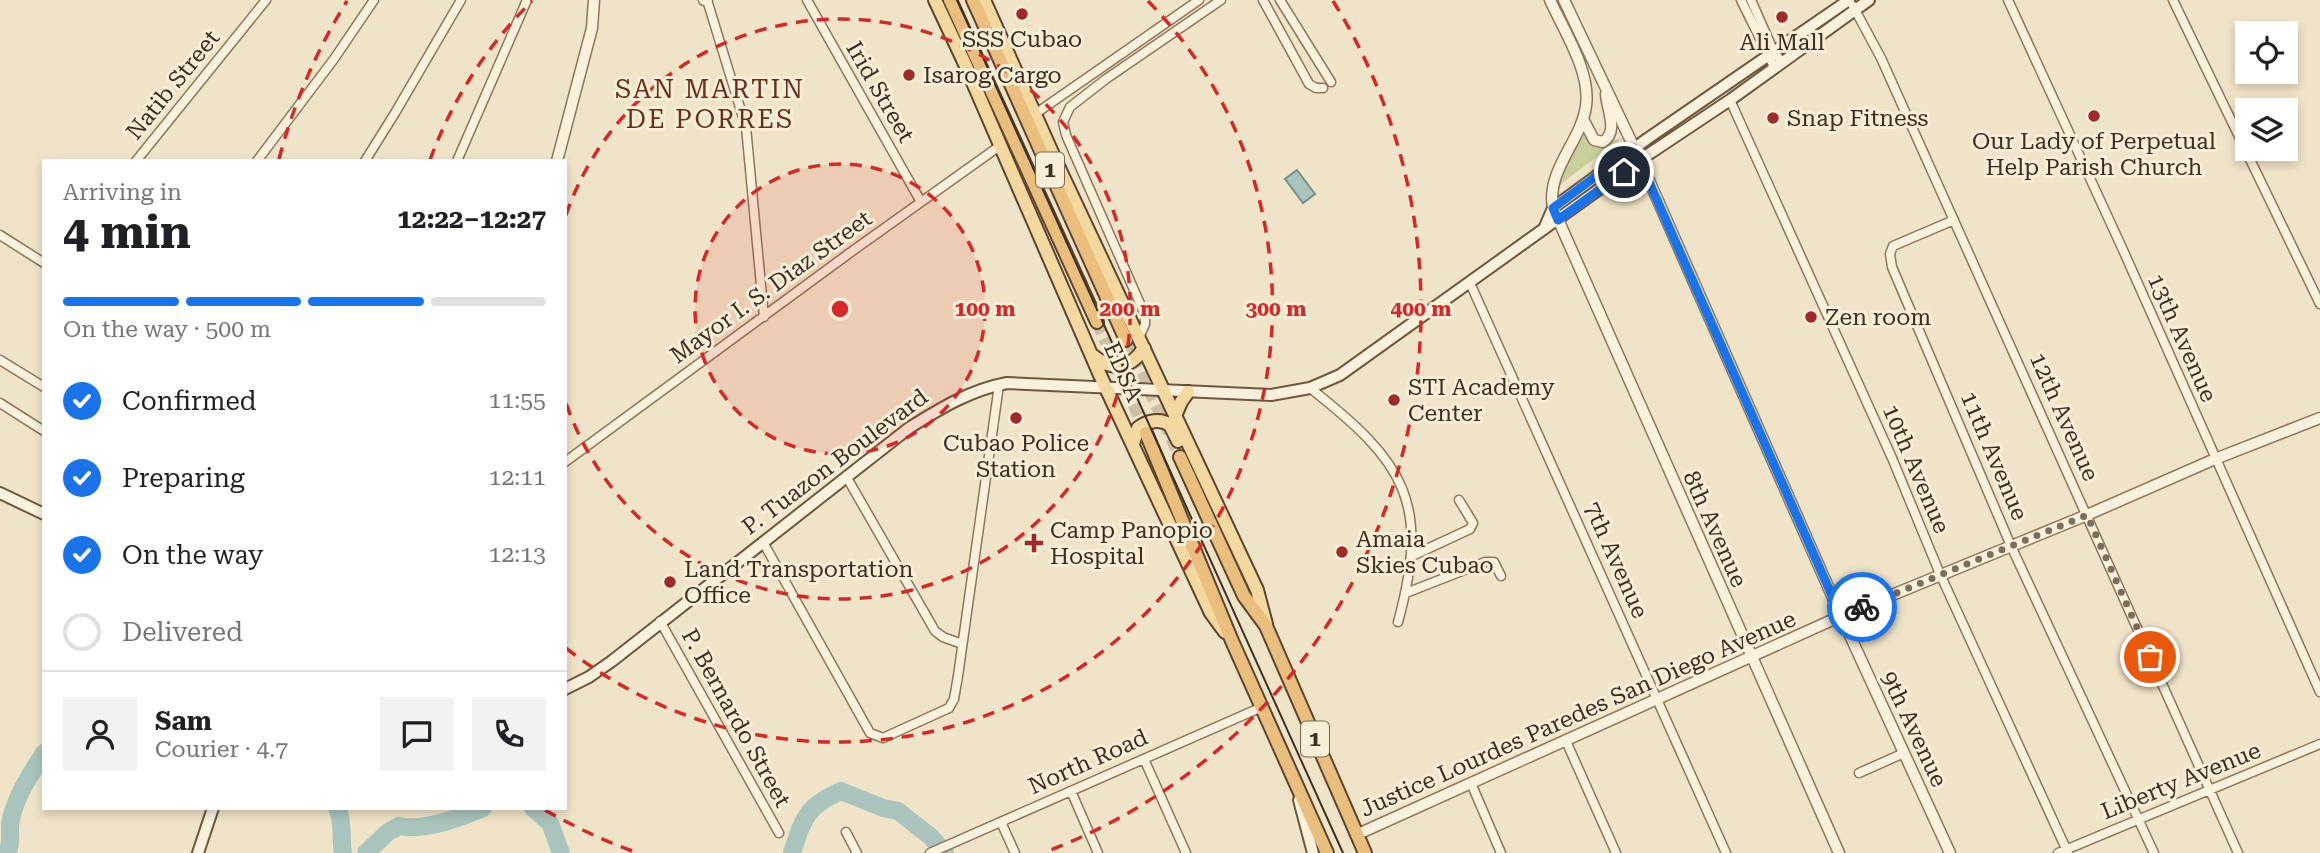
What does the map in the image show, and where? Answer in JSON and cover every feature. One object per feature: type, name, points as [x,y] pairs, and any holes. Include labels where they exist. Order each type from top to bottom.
[{"type":"highway","name":"EDSA","points":[[950,0],[1097,322]]},
{"type":"highway","name":"EDSA","points":[[973,0],[1136,342]]},
{"type":"highway","name":"EDSA","points":[[1146,433],[1232,641],[1327,853]]},
{"type":"highway","name":"EDSA","points":[[1186,455],[1244,596],[1266,626],[1365,853]]},
{"type":"main road","name":"EDSA","points":[[935,0],[1106,388],[1211,613],[1232,641]]},
{"type":"main road","name":"EDSA","points":[[984,0],[1136,342],[1164,391],[1175,416],[1186,455]]},
{"type":"main road","name":"P. Tuazon Boulevard","points":[[1553,208],[1634,148],[1771,55],[1851,3],[1869,0]]},
{"type":"main road","name":"P. Tuazon Boulevard","points":[[567,688],[612,661],[909,428],[949,403],[986,387],[1014,383],[1271,395],[1310,388],[1340,375],[1640,160],[1730,100],[1778,65],[1851,3]]},
{"type":"main road","points":[[1543,232],[1553,208]]},
{"type":"main road","points":[[1091,354],[1104,364],[1118,366],[1132,362],[1136,342]]},
{"type":"main road","points":[[1175,416],[1188,393]]},
{"type":"main road","points":[[1133,444],[1135,432],[1140,426],[1163,422],[1170,425],[1186,455]]},
{"type":"main road","points":[[0,493],[42,513]]},
{"type":"main road","name":"EDSA","points":[[1293,777],[1313,853]]},
{"type":"main road","points":[[198,853],[212,810]]},
{"type":"street","name":"Natib Street","points":[[138,159],[266,0]]},
{"type":"street","points":[[259,159],[334,59],[374,0]]},
{"type":"street","points":[[366,159],[461,0]]},
{"type":"street","points":[[458,159],[527,0]]},
{"type":"street","points":[[557,159],[593,27],[594,0]]},
{"type":"street","points":[[706,0],[746,127],[764,317]]},
{"type":"street","name":"Irid Street","points":[[807,0],[921,202]]},
{"type":"street","points":[[1035,114],[1199,0]]},
{"type":"street","points":[[1136,342],[1145,324],[1145,315],[1066,135],[1064,116],[1070,107],[1104,80],[1221,0]]},
{"type":"street","points":[[1263,0],[1273,23],[1309,84],[1322,88]]},
{"type":"street","points":[[1280,0],[1331,82]]},
{"type":"street","points":[[1550,0],[1585,78],[1586,106],[1583,119],[1556,176],[1551,197],[1553,208]]},
{"type":"street","name":"9th Avenue","points":[[1564,0],[1640,160],[1841,616],[1950,853]]},
{"type":"street","points":[[1741,0],[1778,65]]},
{"type":"street","points":[[1751,0],[1771,55]]},
{"type":"street","name":"13th Avenue","points":[[2008,0],[2320,692]]},
{"type":"street","points":[[2173,0],[2320,304]]},
{"type":"street","name":"12th Avenue","points":[[1851,3],[1881,58],[2238,853]]},
{"type":"street","points":[[1583,119],[1594,140],[1603,142],[1610,137],[1613,131],[1605,87]]},
{"type":"street","name":"10th Avenue","points":[[1730,100],[1892,458],[1940,574],[2064,852]]},
{"type":"street","name":"Mayor I. S. Diaz Street","points":[[567,461],[1001,145]]},
{"type":"street","name":"8th Avenue","points":[[1553,208],[1839,853]]},
{"type":"street","name":"11th Avenue","points":[[1954,220],[1893,246],[1890,254],[1892,267],[2011,546],[2154,853]]},
{"type":"street","points":[[0,235],[42,262]]},
{"type":"street","name":"7th Avenue","points":[[1470,283],[1726,853]]},
{"type":"street","points":[[0,360],[42,386]]},
{"type":"street","points":[[763,542],[870,733],[883,738],[949,708],[954,699],[958,676],[999,385]]},
{"type":"street","points":[[1310,388],[1350,420],[1375,445],[1401,484],[1413,523],[1412,556],[1398,622]]},
{"type":"street","points":[[0,403],[42,430]]},
{"type":"street","name":"Justice Lourdes Paredes San Diego Avenue","points":[[1356,835],[1841,616],[2215,459],[2320,418]]},
{"type":"street","points":[[846,476],[935,631],[962,644]]},
{"type":"street","points":[[1412,556],[1470,529],[1473,523],[1459,500]]},
{"type":"street","points":[[1406,593],[1485,562],[1494,562],[1501,576]]},
{"type":"street","name":"P. Bernardo Street","points":[[660,621],[779,834]]},
{"type":"street","name":"North Road","points":[[930,853],[1262,707]]},
{"type":"street","points":[[1566,741],[1616,853]]},
{"type":"street","name":"Liberty Avenue","points":[[2064,852],[2320,744]]},
{"type":"street","points":[[1859,773],[1904,753]]},
{"type":"street","points":[[1144,759],[1186,853]]},
{"type":"street","points":[[1471,783],[1502,853]]},
{"type":"street","points":[[1071,791],[1098,853]]},
{"type":"street","points":[[1001,822],[1015,853]]},
{"type":"street","points":[[846,832],[857,853]]},
{"type":"green space","points":[[1582,127],[1594,143],[1622,138],[1558,186],[1561,173]]},
{"type":"water","points":[[1297,170],[1315,194],[1303,203],[1285,179]]},
{"type":"waterway","points":[[7,853],[11,819],[17,801],[42,756]]},
{"type":"waterway","points":[[792,853],[807,815],[820,802],[841,791],[883,808],[898,811],[931,837],[945,853]]},
{"type":"waterway","points":[[338,810],[343,853]]},
{"type":"waterway","points":[[366,853],[388,832],[399,826],[430,825],[478,810]]},
{"type":"waterway","points":[[535,810],[550,823],[561,853]]},
{"type":"tunnel","points":[[1097,322],[1146,433]]},
{"type":"tunnel","points":[[1126,340],[1180,457]]},
{"type":"tram line","points":[[957,0],[1343,853]]},
{"type":"way so far","points":[[1862,607],[2087,515],[2150,657]]},
{"type":"place","name":"SSS Cubao","points":[[1022,14]]},
{"type":"place","name":"Ali Mall","points":[[1782,17]]},
{"type":"place","name":"Isarog Cargo","points":[[909,75]]},
{"type":"place","name":"Our Lady of Perpetual Help Parish Church","points":[[2094,116]]},
{"type":"place","name":"Snap Fitness","points":[[1773,118]]},
{"type":"place","name":"Zen room","points":[[1811,317]]},
{"type":"place","name":"STI Academy Center","points":[[1394,400]]},
{"type":"place","name":"Cubao Police Station","points":[[1016,418]]},
{"type":"place","name":"Camp Panopio Hospital","points":[[1034,543]]},
{"type":"place","name":"Amaia Skies Cubao","points":[[1342,552]]},
{"type":"place","name":"Land Transportation Office","points":[[670,582]]},
{"type":"district","name":"SAN MARTIN DE PORRES","points":[[710,104]]},
{"type":"route","points":[[1624,172],[1558,220],[1553,208],[1634,148],[1841,616],[1862,607]]}]
